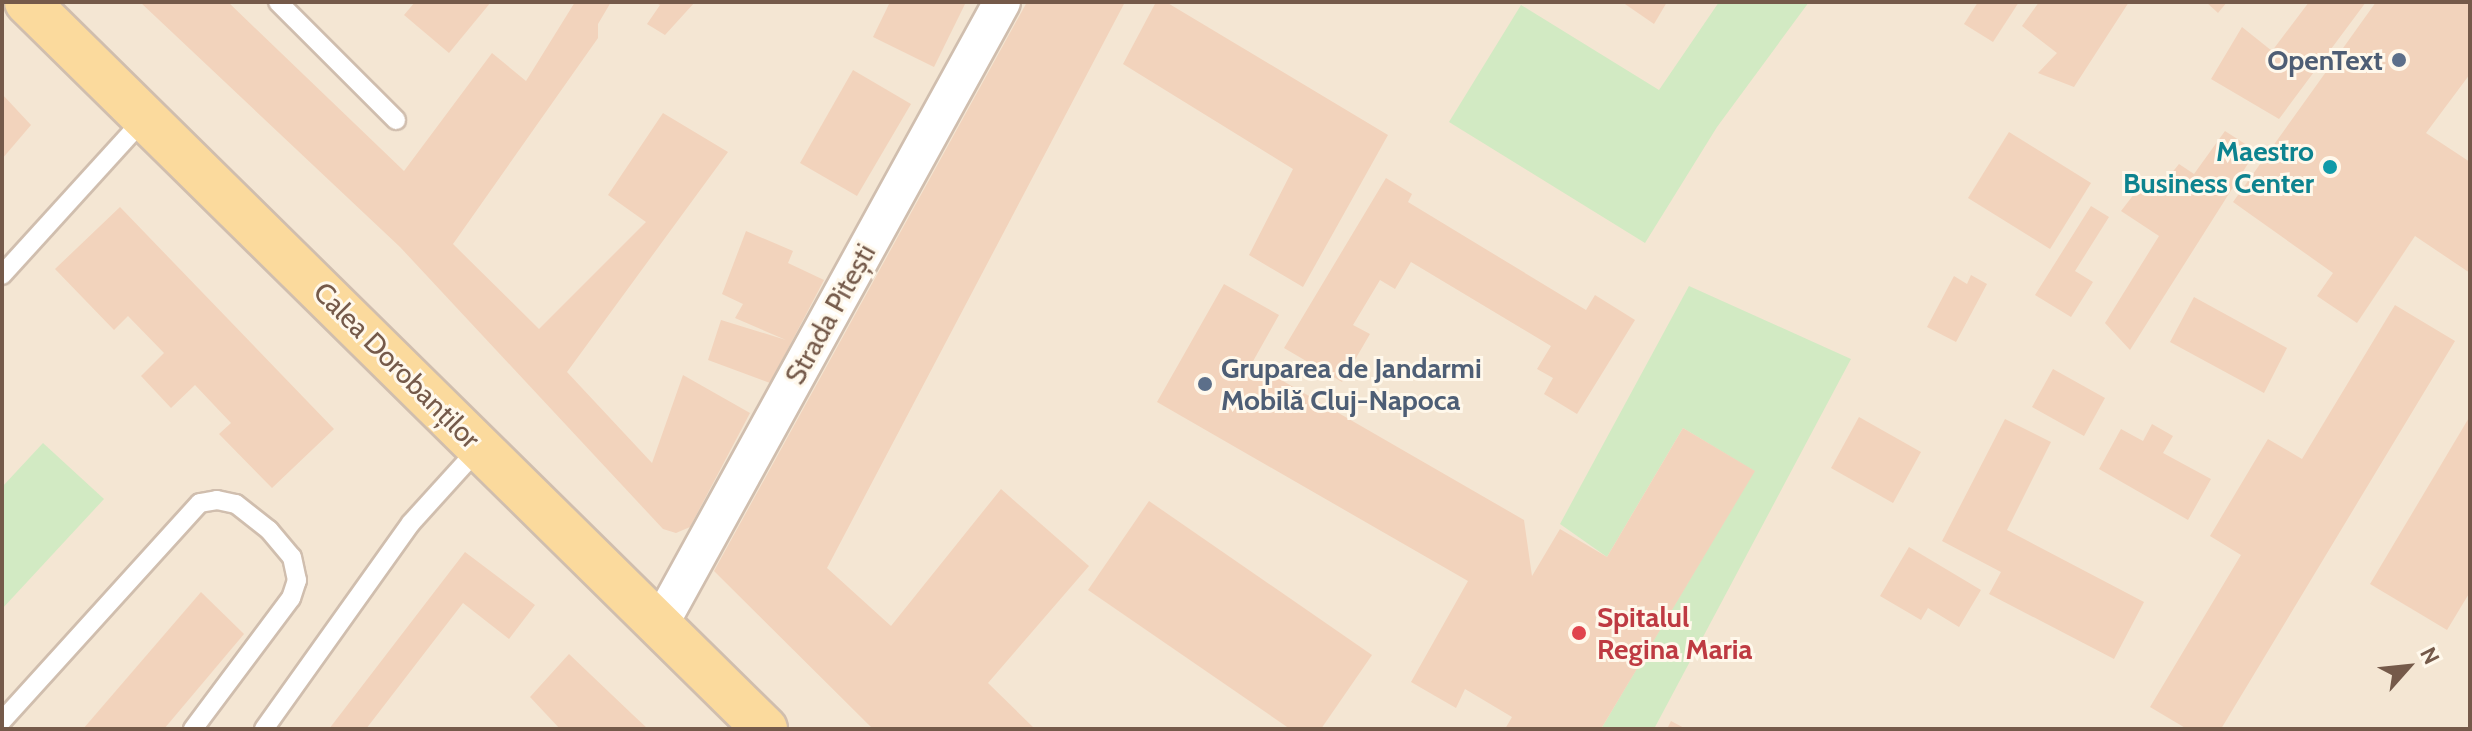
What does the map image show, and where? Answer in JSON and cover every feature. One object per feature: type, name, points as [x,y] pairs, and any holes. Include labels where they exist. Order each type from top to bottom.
[{"type":"main road","name":"Calea Dorobanților","points":[[27,2],[765,729]]},
{"type":"street","name":"Strada Pitești","points":[[659,626],[1002,2]]},
{"type":"lane","points":[[278,2],[396,120]]},
{"type":"lane","points":[[2,275],[144,119]]},
{"type":"lane","points":[[264,729],[411,523],[480,447]]},
{"type":"lane","points":[[2,721],[200,503],[217,500],[236,504],[269,530],[292,557],[297,580],[291,598],[193,729]]},
{"type":"shaded area","points":[[2,2],[2470,2],[2470,729],[2,729]]},
{"type":"green space","points":[[1719,2],[1809,2],[1717,127],[1645,243],[1449,122],[1521,5],[1659,90]]},
{"type":"green space","points":[[1689,286],[1851,359],[1654,729],[1601,729],[1754,471],[1683,428],[1607,557],[1560,524]]},
{"type":"green space","points":[[43,443],[104,499],[2,609],[2,487]]},
{"type":"building","points":[[140,2],[228,2],[404,171],[492,53],[526,81],[575,2],[611,2],[598,24],[598,38],[453,244],[539,329],[646,222],[608,195],[663,113],[728,152],[567,372],[652,463],[683,375],[750,413],[690,527],[676,533],[663,529],[400,247]]},
{"type":"building","points":[[415,2],[491,2],[449,53],[404,15]]},
{"type":"building","points":[[654,2],[695,2],[665,35],[647,24],[660,5]]},
{"type":"building","points":[[890,2],[966,2],[934,67],[873,37]]},
{"type":"building","points":[[1027,2],[1125,2],[827,568],[891,626],[1001,489],[1089,566],[988,683],[1035,729],[873,729],[714,571]]},
{"type":"building","points":[[1156,2],[1166,2],[1388,135],[1303,287],[1249,255],[1293,169],[1123,64]]},
{"type":"building","points":[[1622,2],[1667,2],[1654,24]]},
{"type":"building","points":[[1978,2],[2019,2],[1993,42],[1964,24]]},
{"type":"building","points":[[2039,2],[2129,2],[2074,87],[2038,73],[2057,53],[2022,26]]},
{"type":"building","points":[[2206,2],[2227,2],[2218,13]]},
{"type":"building","points":[[2309,2],[2366,2],[2279,119],[2211,79],[2242,27],[2272,51]]},
{"type":"building","name":"Maestro Business Center","points":[[2376,2],[2470,2],[2470,74],[2426,133],[2470,162],[2470,273],[2415,236],[2357,323],[2317,296],[2333,273],[2233,202]]},
{"type":"building","points":[[853,70],[911,104],[857,196],[800,163]]},
{"type":"building","points":[[2,94],[31,125],[2,159]]},
{"type":"building","points":[[2225,131],[2256,151],[2130,350],[2105,323],[2159,236],[2121,211],[2148,176],[2162,185],[2179,164],[2194,174]]},
{"type":"building","points":[[2009,132],[2091,183],[2050,249],[1968,198]]},
{"type":"building","points":[[1386,178],[1412,194],[1408,202],[1586,310],[1595,295],[1635,320],[1577,414],[1544,394],[1553,378],[1537,369],[1551,346],[1411,262],[1395,289],[1380,280],[1353,325],[1370,334],[1342,382],[1284,348]]},
{"type":"building","points":[[2091,206],[2109,217],[2075,271],[2093,282],[2071,317],[2035,295]]},
{"type":"building","points":[[120,207],[334,429],[272,488],[219,434],[231,423],[195,385],[171,408],[141,376],[164,353],[128,316],[114,330],[55,269]]},
{"type":"building","points":[[746,231],[793,251],[788,263],[824,280],[770,383],[708,360],[721,320],[786,340],[735,318],[743,304],[722,294]]},
{"type":"building","points":[[1971,275],[1987,284],[1956,342],[1927,327],[1954,276],[1967,284]]},
{"type":"building","points":[[1224,284],[1279,315],[1252,363],[1524,520],[1532,576],[1560,529],[1607,557],[1683,428],[1755,471],[1601,729],[1505,729],[1512,717],[1465,689],[1456,708],[1411,682],[1468,581],[1157,402]]},
{"type":"building","points":[[2194,297],[2287,348],[2264,393],[2170,342]]},
{"type":"building","points":[[2395,305],[2455,341],[2221,729],[2187,729],[2150,707],[2241,555],[2210,536],[2268,439],[2302,459]]},
{"type":"building","points":[[2053,369],[2105,398],[2084,436],[2032,407]]},
{"type":"building","points":[[2470,416],[2470,592],[2447,630],[2370,584]]},
{"type":"building","points":[[1859,417],[1921,452],[1893,503],[1831,468]]},
{"type":"building","points":[[2005,419],[2051,442],[2007,530],[2144,602],[2114,659],[1989,594],[2001,572],[1942,541]]},
{"type":"building","points":[[2152,424],[2173,436],[2163,453],[2211,479],[2188,520],[2099,469],[2121,429],[2143,441]]},
{"type":"building","points":[[1149,501],[1372,655],[1321,729],[1290,729],[1088,590]]},
{"type":"building","points":[[1909,547],[1981,590],[1959,627],[1928,608],[1921,620],[1880,596]]},
{"type":"building","points":[[465,552],[535,605],[509,639],[463,603],[366,729],[329,729]]},
{"type":"building","points":[[201,592],[244,634],[164,729],[83,729]]},
{"type":"building","points":[[569,654],[648,729],[560,729],[530,697]]},
{"type":"building","points":[[1671,721],[1686,729],[1667,729]]},
{"type":"place","name":"OpenText","points":[[2399,60]]},
{"type":"place","name":"Maestro Business Center","points":[[2330,167]]},
{"type":"place","name":"Gruparea de Jandarmi Mobilă Cluj-Napoca","points":[[1205,384]]},
{"type":"place","name":"Spitalul Regina Maria","points":[[1579,633]]}]
